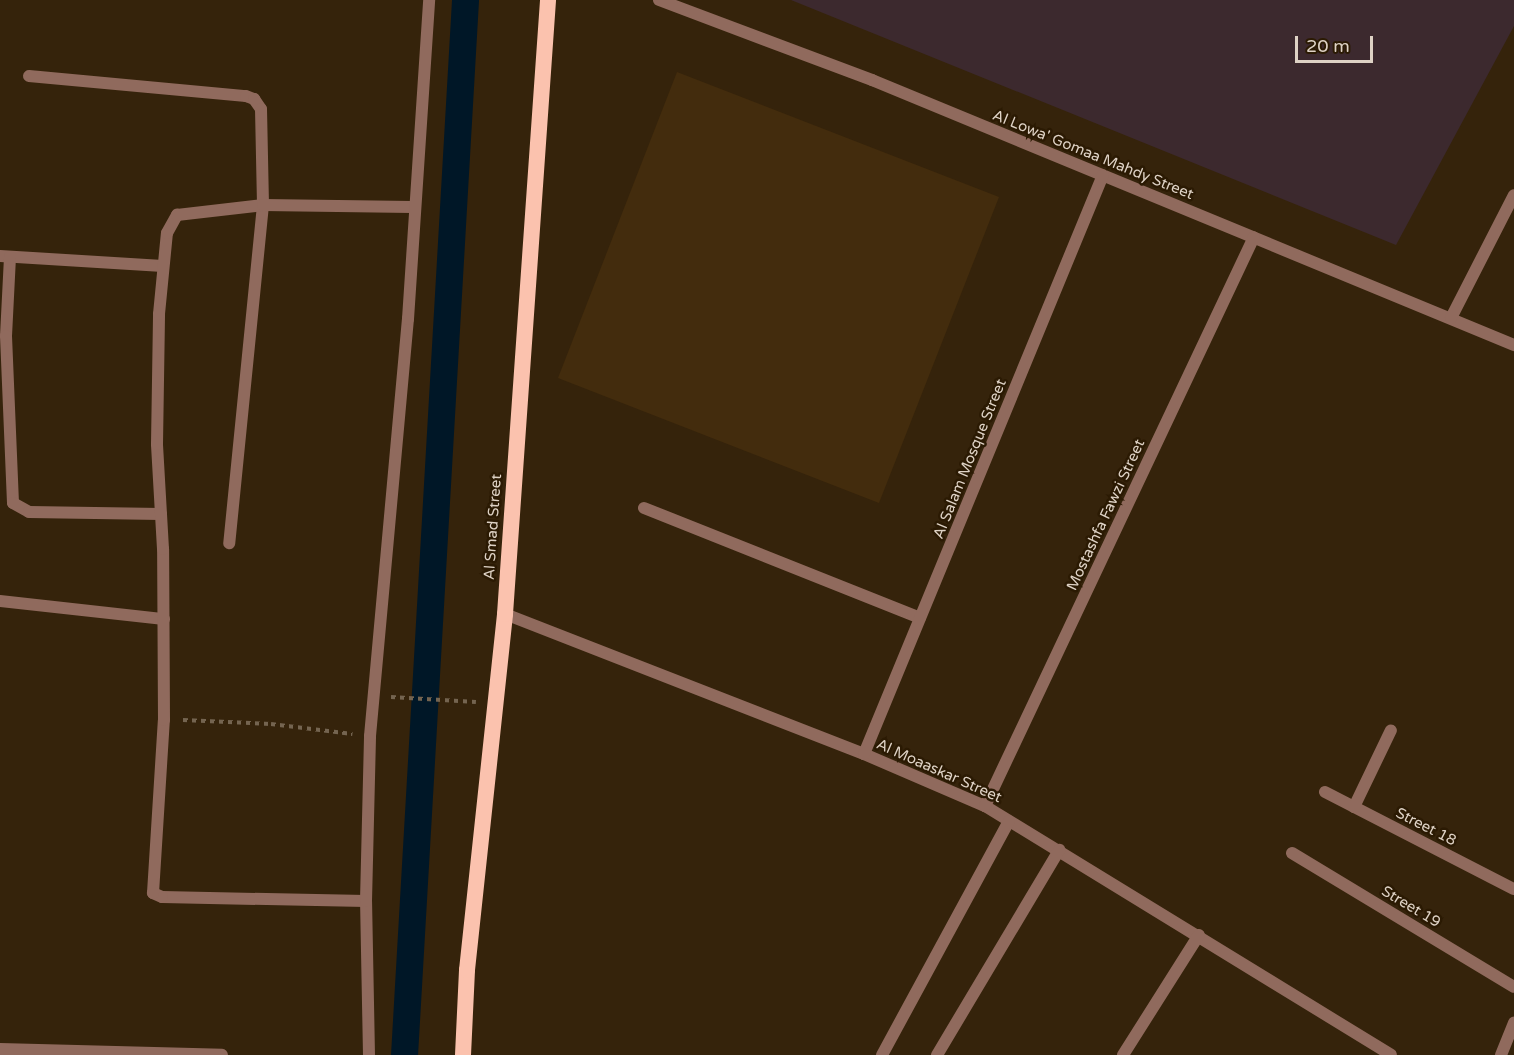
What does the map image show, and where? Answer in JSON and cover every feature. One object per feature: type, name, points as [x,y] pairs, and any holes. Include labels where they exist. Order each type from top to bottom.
[{"type":"highway","name":"Al Smad Street","points":[[463,1055],[467,970],[505,614],[548,0]]},
{"type":"street","points":[[369,1055],[366,901],[370,736],[408,319],[412,207],[429,0]]},
{"type":"street","name":"Al Lowa' Gomaa Mahdy Street","points":[[658,0],[788,47],[1514,345]]},
{"type":"street","points":[[29,76],[254,99],[261,109],[263,205],[229,543]]},
{"type":"street","name":"Al Salam Mosque Street","points":[[864,754],[1103,175]]},
{"type":"street","points":[[1451,318],[1514,195]]},
{"type":"street","points":[[366,901],[162,897],[153,893],[164,720],[164,619],[157,372],[163,266],[167,233],[177,214],[263,205],[412,207]]},
{"type":"street","name":"Mostashfa Fawzi Street","points":[[985,806],[1254,237]]},
{"type":"street","points":[[161,514],[29,512],[13,502],[5,256],[163,266]]},
{"type":"street","points":[[644,508],[920,618]]},
{"type":"street","points":[[0,601],[164,619]]},
{"type":"street","name":"Al Moaaskar Street","points":[[505,614],[864,754],[985,806],[1199,935],[1391,1055]]},
{"type":"street","points":[[1354,807],[1391,730]]},
{"type":"street","name":"Street 18","points":[[1325,792],[1514,889]]},
{"type":"street","points":[[882,1055],[1009,821]]},
{"type":"street","points":[[938,1055],[1059,850]]},
{"type":"street","name":"Street 19","points":[[1293,853],[1514,987]]},
{"type":"street","points":[[1123,1055],[1199,935]]},
{"type":"street","points":[[1501,1055],[1514,1023]]},
{"type":"street","points":[[0,1049],[222,1055]]},
{"type":"path","points":[[391,697],[465,701]]},
{"type":"path","points":[[164,720],[271,724],[370,736]]},
{"type":"shaded area","points":[[791,0],[1514,0],[1514,26],[1396,245]]},
{"type":"shaded area","points":[[677,72],[999,197],[879,503],[558,378]]},
{"type":"waterway","points":[[404,1055],[465,0]]}]
